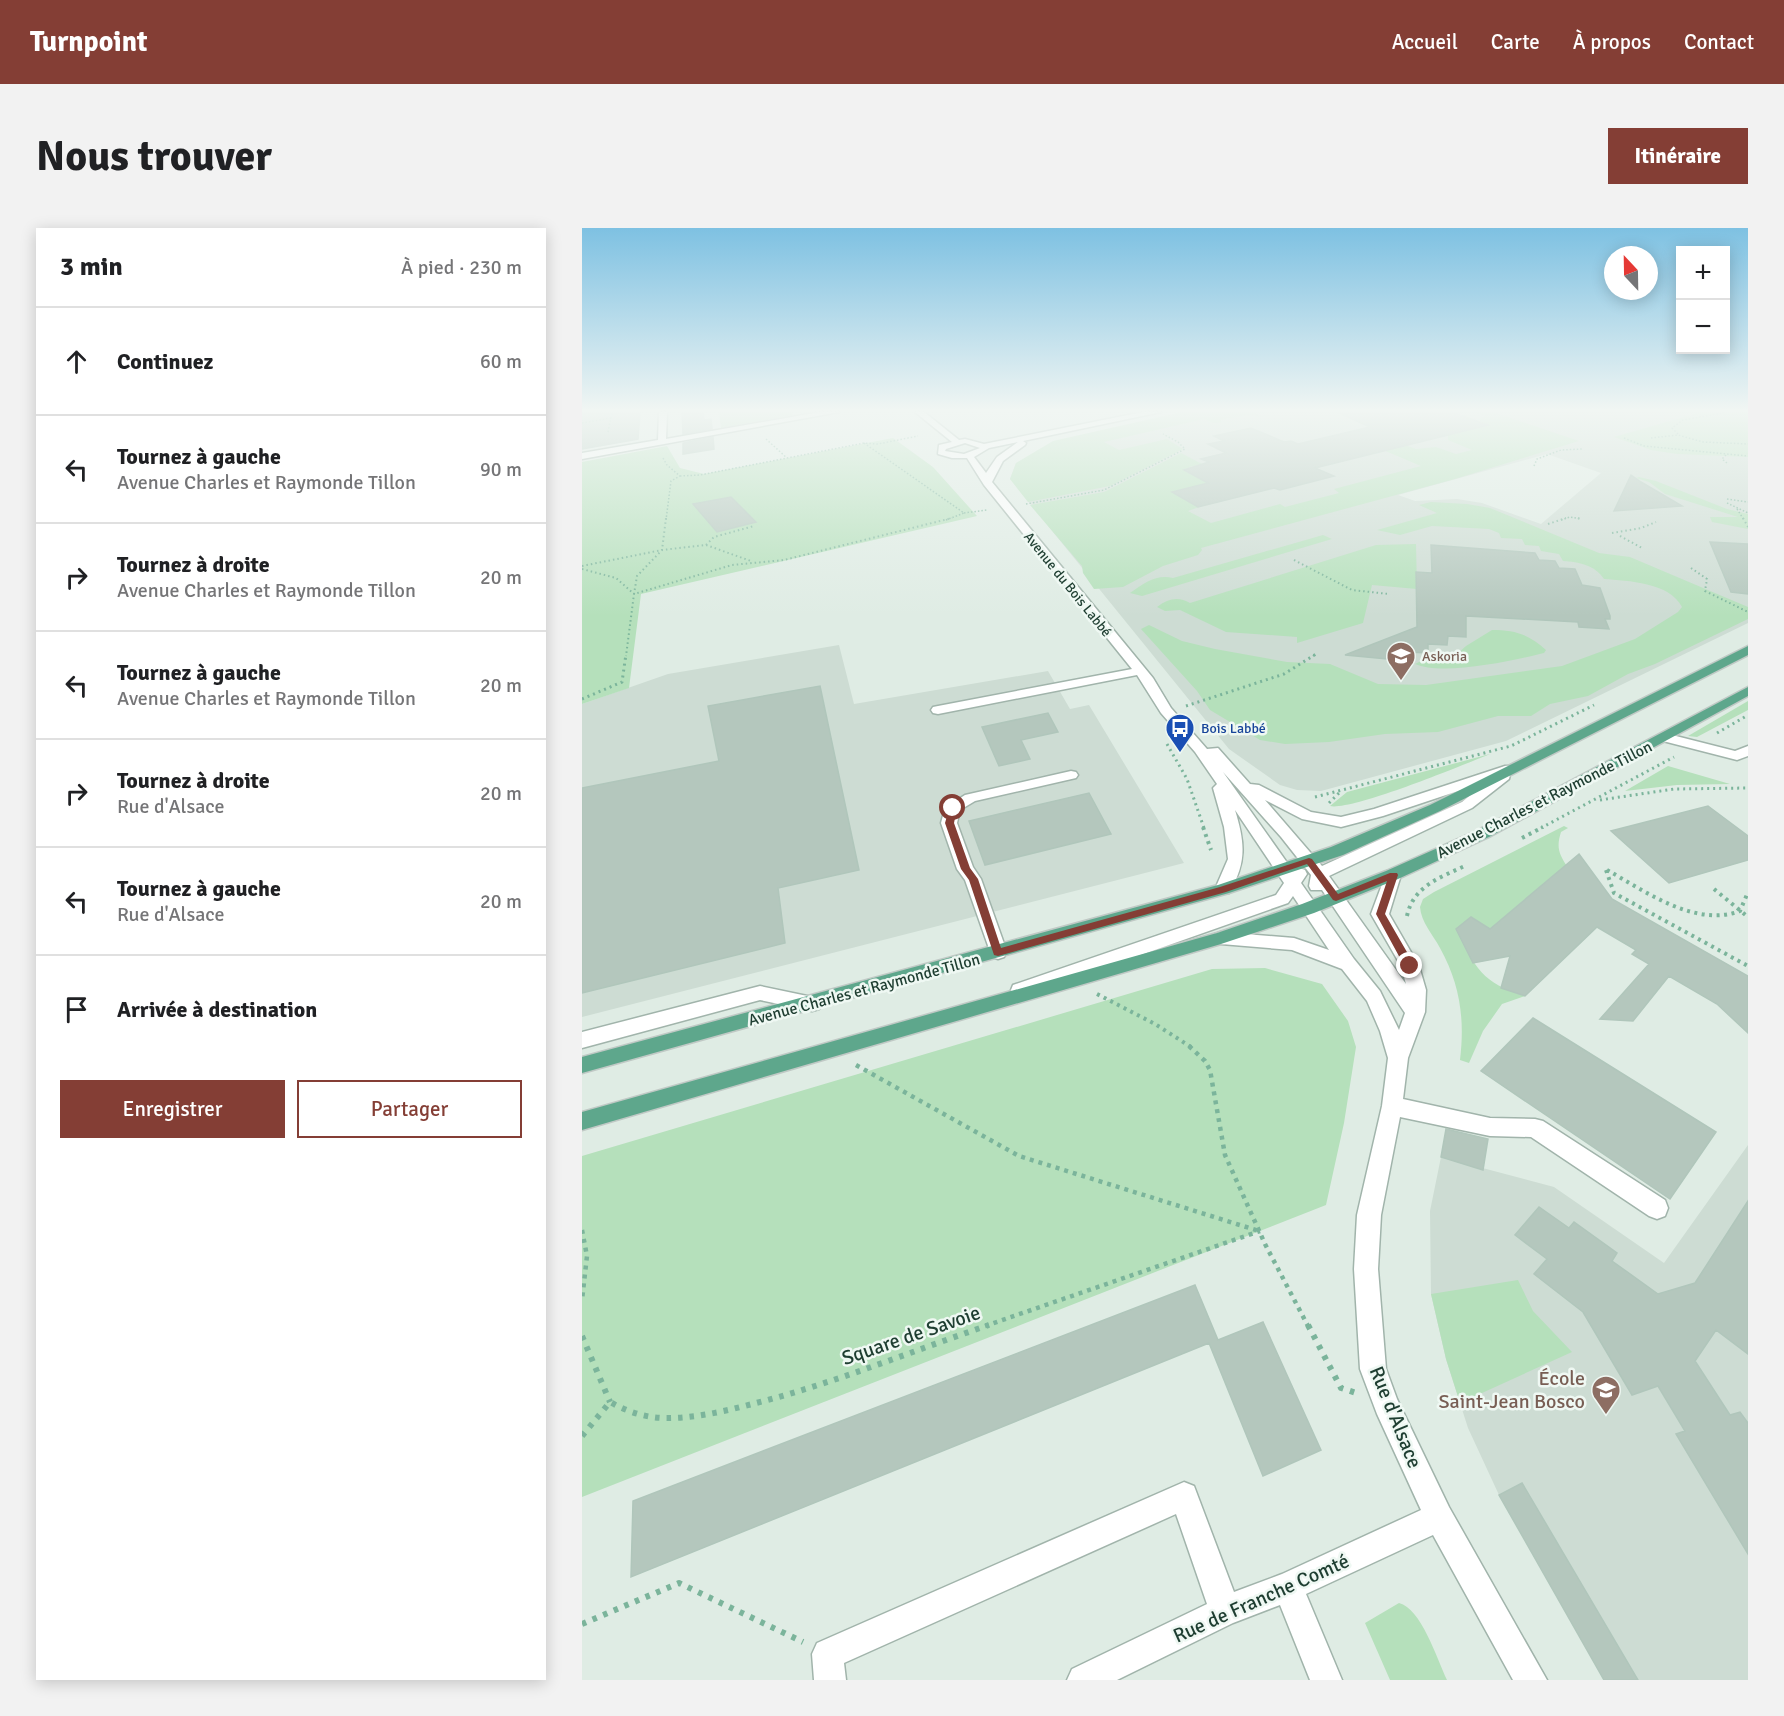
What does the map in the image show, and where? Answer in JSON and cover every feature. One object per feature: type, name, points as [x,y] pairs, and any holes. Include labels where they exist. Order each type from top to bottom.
[{"type":"main road","name":"Avenue Charles et Raymonde Tillon","points":[[1515,767],[1748,651]]},
{"type":"main road","name":"Avenue Charles et Raymonde Tillon","points":[[582,1121],[1221,938],[1336,898],[1394,875],[1476,837],[1748,691]]},
{"type":"main road","name":"Avenue Charles et Raymonde Tillon","points":[[582,1065],[812,1004],[1223,889],[1289,876]]},
{"type":"street","name":"Avenue du Bois Labbé","points":[[985,480],[1144,676],[1167,710],[1200,749],[1289,876]]},
{"type":"street","points":[[938,710],[1114,674],[1144,676]]},
{"type":"street","name":"Avenue du Bois Labbé","points":[[1144,676],[1158,688],[1314,868]]},
{"type":"street","points":[[1664,737],[1737,756],[1748,750]]},
{"type":"street","name":"Avenue Charles et Raymonde Tillon","points":[[1238,779],[1307,816],[1341,822],[1378,813],[1515,767]]},
{"type":"street","name":"Avenue Charles et Raymonde Tillon","points":[[939,1019],[1282,899],[1289,876],[1314,868],[1332,867],[1467,805],[1515,767]]},
{"type":"street","points":[[998,952],[973,879],[965,869],[950,823],[953,808],[970,798],[1071,775]]},
{"type":"street","name":"Avenue du Bois Labbé","points":[[1218,777],[1222,799],[1232,827],[1236,859],[1223,889]]},
{"type":"street","points":[[1314,868],[1415,1012]]},
{"type":"street","points":[[1311,907],[1314,868]]},
{"type":"street","name":"Rue d'Alsace","points":[[1394,875],[1380,914],[1405,956],[1417,990],[1415,1012],[1398,1058],[1392,1106],[1369,1215],[1366,1269],[1373,1369],[1386,1405],[1439,1517],[1531,1680]]},
{"type":"street","points":[[1289,876],[1311,907]]},
{"type":"street","name":"Rue d'Alsace","points":[[1311,907],[1348,964],[1361,977],[1384,1011],[1398,1058]]},
{"type":"street","name":"Rue d'Alsace","points":[[1221,938],[1294,944],[1348,964]]},
{"type":"street","points":[[582,1040],[760,993],[812,1004]]},
{"type":"street","points":[[1392,1106],[1490,1127],[1535,1128],[1657,1208]]},
{"type":"street","points":[[829,1667],[1184,1496],[1225,1611]]},
{"type":"street","name":"Rue de Franche Comté","points":[[1083,1680],[1225,1611],[1288,1587],[1439,1517]]},
{"type":"street","points":[[1288,1587],[1326,1680]]},
{"type":"path","points":[[582,699],[622,682],[637,576],[662,550],[671,482],[674,480]]},
{"type":"path","points":[[917,480],[964,513]]},
{"type":"path","points":[[1023,504],[1104,490],[1124,480]]},
{"type":"path","points":[[1727,499],[1748,502]]},
{"type":"path","points":[[1727,503],[1748,513]]},
{"type":"path","points":[[1736,508],[1748,527]]},
{"type":"path","points":[[634,594],[754,561],[784,560],[954,518],[964,513],[994,509]]},
{"type":"path","points":[[1548,524],[1570,517],[1581,519]]},
{"type":"path","points":[[1612,533],[1644,528],[1656,522]]},
{"type":"path","points":[[706,545],[714,537],[754,526]]},
{"type":"path","points":[[1620,536],[1642,548]]},
{"type":"path","points":[[582,568],[662,550],[706,545],[754,561]]},
{"type":"path","points":[[1294,560],[1352,590],[1389,594]]},
{"type":"path","points":[[582,568],[616,578],[634,594]]},
{"type":"path","points":[[1690,568],[1707,579],[1705,591],[1748,612]]},
{"type":"path","points":[[1185,706],[1284,674],[1316,654]]},
{"type":"path","points":[[1306,796],[1318,797],[1511,746],[1596,704]]},
{"type":"path","points":[[1519,839],[1594,801],[1748,716]]},
{"type":"path","points":[[1179,763],[1196,801],[1214,861]]},
{"type":"path","points":[[1594,801],[1652,789],[1710,786],[1748,788]]},
{"type":"path","points":[[1405,956],[1408,910],[1415,894],[1468,864]]},
{"type":"path","points":[[1748,892],[1743,908],[1727,918],[1701,914],[1670,902],[1606,870],[1614,893],[1748,966]]},
{"type":"path","points":[[1714,890],[1748,917]]},
{"type":"path","points":[[1097,993],[1180,1040],[1205,1062],[1212,1079],[1224,1152],[1260,1231],[1341,1388],[1386,1405]]},
{"type":"path","points":[[856,1065],[1019,1156],[1260,1231]]},
{"type":"path","points":[[582,1230],[587,1240],[586,1277],[582,1300]]},
{"type":"path","name":"Square de Savoie","points":[[610,1402],[629,1413],[655,1418],[680,1418],[746,1405],[823,1383],[1260,1231]]},
{"type":"path","points":[[582,1336],[610,1402],[582,1436]]},
{"type":"path","points":[[582,1624],[679,1583],[829,1667]]},
{"type":"shaded area","name":"Askoria","points":[[1011,480],[1453,480],[1398,495],[1415,501],[1457,499],[1482,503],[1541,524],[1593,480],[1748,480],[1748,623],[1506,741],[1321,791],[1297,790],[1280,785],[1229,749]]},
{"type":"shaded area","points":[[839,645],[854,704],[1048,671],[1070,709],[1089,705],[1184,863],[582,1017],[582,704],[668,674]]},
{"type":"shaded area","name":"École Saint-Jean Bosco","points":[[1748,1145],[1748,1680],[1604,1680],[1499,1495],[1468,1428],[1446,1359],[1431,1294],[1430,1211],[1441,1157],[1554,1187],[1664,1263]]},
{"type":"green space","points":[[582,480],[944,480],[977,516],[641,594],[629,688],[582,704]]},
{"type":"green space","points":[[1011,480],[1122,480],[1110,486],[1028,502]]},
{"type":"green space","points":[[1128,480],[1202,480],[1208,483],[1173,492],[1199,507],[1188,511],[1211,523],[1280,504],[1285,507],[1339,493],[1334,489],[1369,480],[1452,480],[1201,548],[1198,555],[1163,566],[1123,587],[1094,589],[1083,573],[1082,566],[1030,505],[1104,492]]},
{"type":"green space","points":[[1642,480],[1656,481],[1727,509],[1748,514],[1748,529],[1712,522],[1710,517],[1738,517],[1665,494],[1649,482]]},
{"type":"green space","points":[[1431,502],[1490,508],[1599,553],[1630,557],[1748,607],[1748,619],[1655,664],[1628,674],[1588,696],[1550,704],[1531,716],[1498,716],[1438,732],[1385,734],[1329,742],[1285,744],[1260,740],[1210,710],[1197,691],[1141,629],[1149,625],[1182,641],[1215,649],[1287,662],[1330,664],[1378,684],[1426,685],[1562,666],[1635,639],[1678,612],[1682,607],[1668,592],[1647,584],[1604,579],[1596,570],[1586,565],[1563,561],[1559,554],[1541,551],[1539,546],[1525,545],[1522,539],[1501,538],[1499,533],[1489,529],[1432,526],[1400,535],[1377,530],[1437,513],[1419,505]]},
{"type":"green space","points":[[1323,535],[1332,539],[1142,596],[1130,593],[1156,578],[1173,578]]},
{"type":"green space","points":[[1416,544],[1417,589],[1372,585],[1363,623],[1297,643],[1297,637],[1226,632],[1180,610],[1165,611],[1157,607],[1173,599],[1190,603],[1376,545]]},
{"type":"green space","points":[[1492,630],[1521,634],[1546,650],[1544,653],[1531,656],[1460,668],[1427,667],[1415,664],[1425,659],[1456,655]]},
{"type":"green space","points":[[1748,701],[1748,710],[1697,737],[1688,736]]},
{"type":"green space","points":[[1490,754],[1383,795],[1342,806],[1330,806],[1347,792]]},
{"type":"green space","points":[[1668,766],[1730,784],[1677,785],[1625,791]]},
{"type":"green space","points":[[1564,826],[1568,828],[1561,832],[1559,847],[1568,868],[1560,870],[1490,929],[1471,917],[1457,929],[1475,964],[1489,979],[1499,986],[1525,996],[1502,1004],[1483,1031],[1469,1063],[1460,1060],[1462,1030],[1456,988],[1447,961],[1423,918],[1420,907],[1423,899]]},
{"type":"green space","points":[[1265,968],[1322,984],[1348,1021],[1356,1047],[1344,1123],[1326,1205],[582,1497],[582,1156],[1212,969]]},
{"type":"green space","points":[[1518,1280],[1533,1311],[1572,1352],[1460,1403],[1446,1359],[1431,1294]]},
{"type":"green space","points":[[1399,1603],[1407,1607],[1421,1624],[1447,1680],[1390,1680],[1365,1623]]},
{"type":"building","points":[[1202,480],[1319,480],[1280,490],[1274,488],[1198,507],[1172,492],[1208,483]]},
{"type":"building","points":[[1629,480],[1638,480],[1682,506],[1614,511]]},
{"type":"building","points":[[731,497],[756,522],[717,532],[693,504]]},
{"type":"building","points":[[1710,542],[1748,544],[1748,594],[1731,592]]},
{"type":"building","points":[[1431,545],[1535,553],[1539,560],[1555,561],[1559,568],[1575,569],[1582,585],[1600,588],[1610,616],[1610,619],[1605,619],[1609,629],[1579,627],[1578,622],[1466,616],[1466,637],[1448,636],[1447,645],[1428,644],[1428,653],[1407,652],[1408,661],[1345,655],[1417,627],[1416,572],[1432,573]]},
{"type":"building","points":[[820,686],[859,870],[778,888],[785,943],[582,993],[582,788],[719,761],[708,706]]},
{"type":"building","points":[[1048,713],[1058,732],[1021,740],[1030,759],[999,766],[982,727]]},
{"type":"building","points":[[1089,793],[1111,834],[985,865],[969,821]]},
{"type":"building","points":[[1708,806],[1748,836],[1748,860],[1669,883],[1611,831]]},
{"type":"building","points":[[1579,854],[1612,899],[1748,976],[1748,1033],[1717,1004],[1669,976],[1633,1021],[1600,1019],[1649,964],[1632,954],[1636,950],[1597,927],[1525,996],[1501,988],[1510,956],[1473,963],[1456,929],[1471,917],[1490,929]]},
{"type":"building","points":[[1533,1018],[1716,1132],[1670,1199],[1481,1071]]},
{"type":"building","points":[[1446,1129],[1488,1139],[1483,1170],[1441,1157]]},
{"type":"building","points":[[1748,1201],[1748,1354],[1716,1330],[1695,1361],[1730,1415],[1740,1412],[1748,1423],[1748,1554],[1676,1434],[1685,1431],[1658,1386],[1632,1395],[1583,1312],[1534,1274],[1547,1259],[1515,1235],[1539,1207],[1569,1228],[1574,1222],[1617,1253],[1612,1261],[1658,1294],[1695,1283]]},
{"type":"building","points":[[1195,1285],[1218,1340],[1263,1322],[1321,1450],[1263,1476],[1209,1343],[631,1577],[633,1501]]},
{"type":"building","points":[[1522,1483],[1638,1680],[1604,1680],[1499,1495]]},
{"type":"place","name":"Askoria","points":[[1401,682]]},
{"type":"place","name":"Bois Labbé","points":[[1180,754]]},
{"type":"place","name":"École Saint-Jean Bosco","points":[[1606,1416]]},
{"type":"route","points":[[953,808],[950,823],[965,869],[973,879],[998,952],[1223,889],[1309,861],[1336,898],[1394,875],[1380,914],[1410,966]]}]
